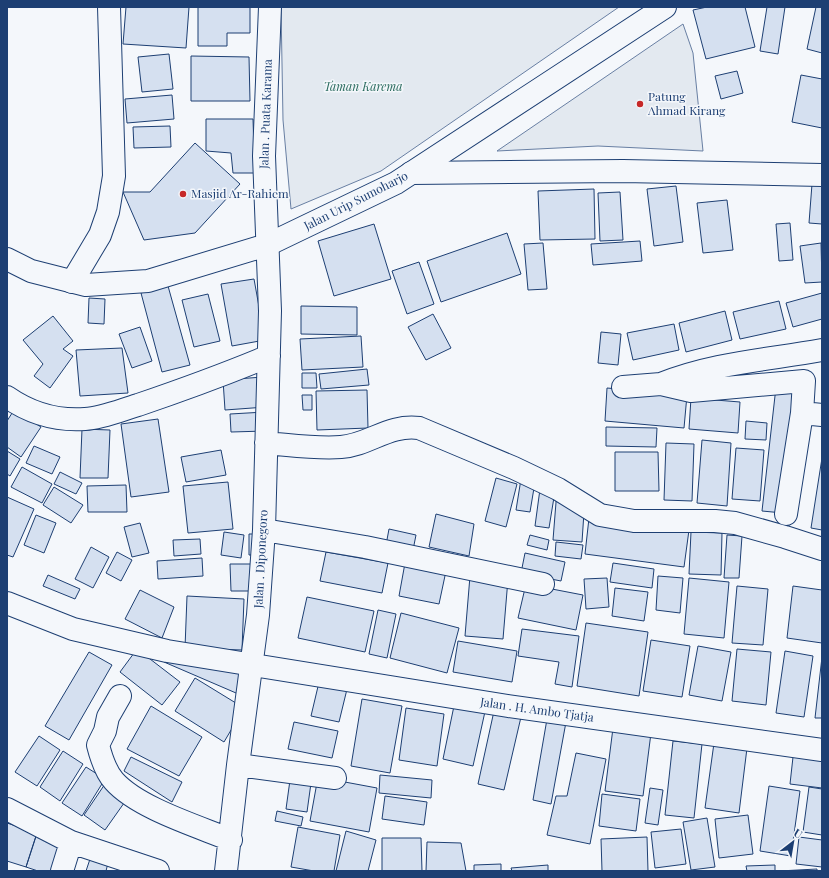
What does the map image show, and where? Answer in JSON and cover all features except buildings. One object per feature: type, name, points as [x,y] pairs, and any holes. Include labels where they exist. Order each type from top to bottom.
[{"type":"street","points":[[72,282],[100,235],[108,212],[114,176],[109,7]]},
{"type":"street","name":"Jalan . Puata Karama","points":[[267,245],[264,156],[270,7]]},
{"type":"street","name":"Jalan Urip Sumoharjo","points":[[7,259],[31,272],[86,285],[148,281],[267,245],[396,183],[665,7]]},
{"type":"street","points":[[411,173],[623,171],[822,175]]},
{"type":"street","name":"Jalan . Diponegoro","points":[[226,871],[231,840],[238,765],[258,615],[264,530],[270,311],[267,245]]},
{"type":"street","points":[[661,384],[688,373],[702,370],[822,350]]},
{"type":"street","points":[[786,514],[812,414],[804,381],[800,354]]},
{"type":"street","points":[[7,398],[30,410],[45,415],[85,419],[105,416],[176,392],[269,356]]},
{"type":"street","points":[[623,387],[661,384],[691,391],[804,381]]},
{"type":"street","points":[[266,443],[311,447],[342,447],[357,444],[397,428],[408,426],[418,428],[514,468],[558,489],[600,515],[634,521],[715,521],[735,523],[822,549]]},
{"type":"street","points":[[264,530],[365,547],[543,584]]},
{"type":"street","name":"Jalan . H. Ambo Tjatja","points":[[7,603],[73,630],[167,651],[252,666],[508,706],[822,750]]},
{"type":"street","points":[[120,696],[108,717],[105,731],[98,745],[103,762],[114,781],[129,794],[160,811],[231,840]]},
{"type":"street","points":[[238,765],[335,778]]},
{"type":"street","points":[[7,809],[71,842],[158,871]]},
{"type":"street","points":[[62,871],[71,842]]},
{"type":"green space","name":"Taman Karema","points":[[281,7],[619,7],[381,171],[291,209],[283,120]]},
{"type":"green space","points":[[683,24],[693,53],[703,151],[598,146],[497,151]]},
{"type":"place","name":"Patung Ahmad Kirang","points":[[640,104]]},
{"type":"place","name":"Masjid Ar-Rahiem","points":[[183,194]]}]
